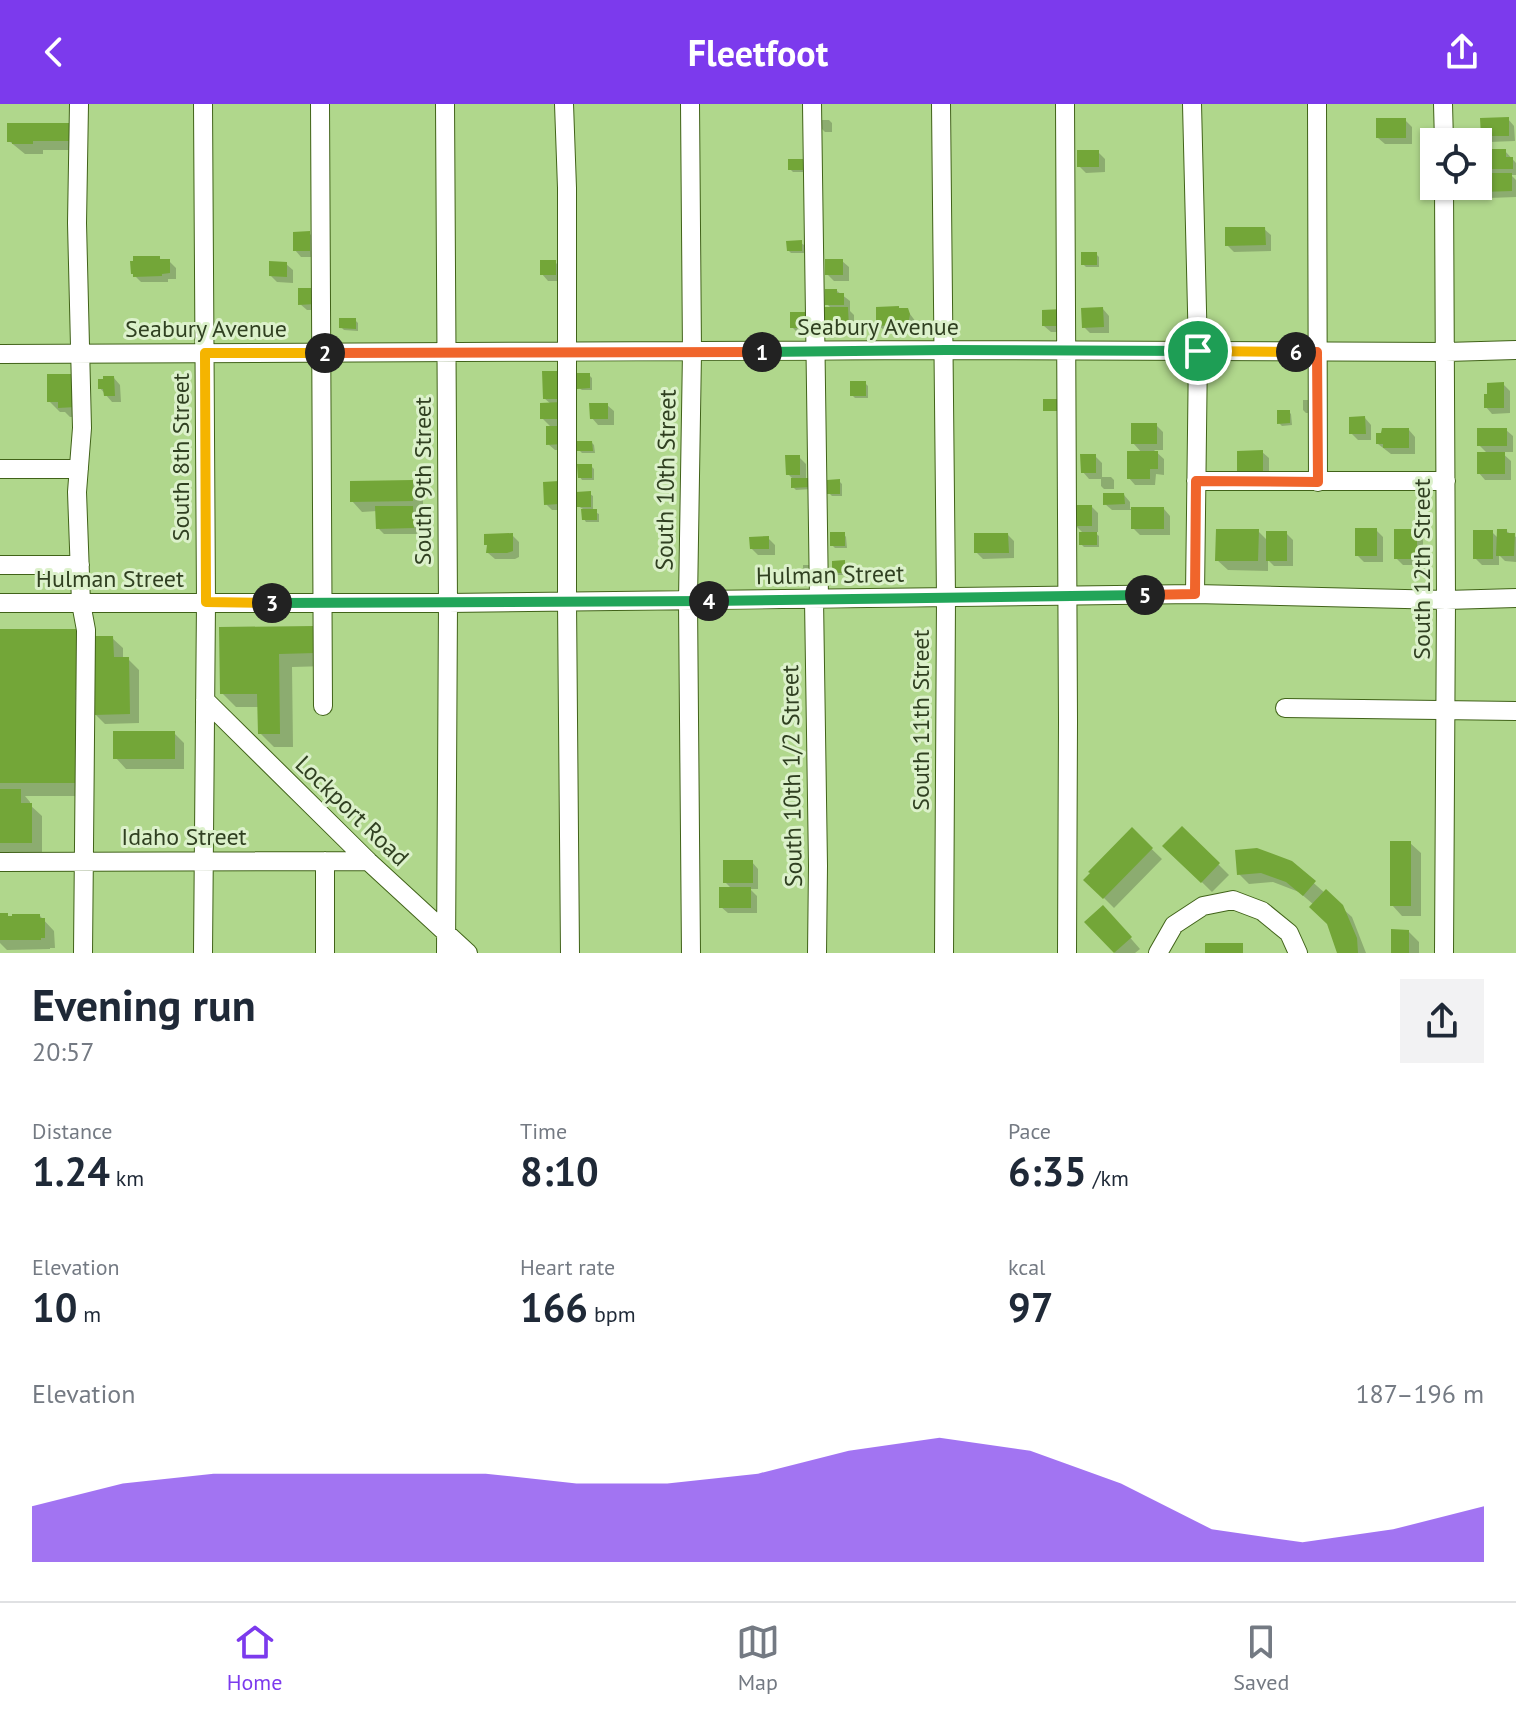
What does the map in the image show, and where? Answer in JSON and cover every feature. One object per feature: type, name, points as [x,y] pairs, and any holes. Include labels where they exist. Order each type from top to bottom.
[{"type":"street","points":[[79,104],[77,223],[82,428],[77,492],[81,603],[86,630],[83,953]]},
{"type":"street","name":"South 8th Street","points":[[203,104],[206,602],[203,953]]},
{"type":"street","points":[[320,104],[323,706]]},
{"type":"street","name":"South 9th Street","points":[[445,104],[448,603],[446,953]]},
{"type":"street","points":[[564,104],[567,188],[570,953]]},
{"type":"street","name":"South 10th Street","points":[[690,104],[692,352],[688,601],[691,953]]},
{"type":"street","name":"South 10th 1/2 Street","points":[[812,104],[817,953]]},
{"type":"street","name":"South 11th Street","points":[[941,104],[946,598],[944,953]]},
{"type":"street","points":[[1065,104],[1067,953]]},
{"type":"street","points":[[1192,104],[1198,351],[1195,594]]},
{"type":"street","points":[[1317,104],[1318,482]]},
{"type":"street","points":[[1443,104],[1444,128]]},
{"type":"street","name":"South 12th Street","points":[[1444,200],[1444,953]]},
{"type":"street","name":"Seabury Avenue","points":[[0,354],[1516,350]]},
{"type":"street","points":[[0,469],[79,469]]},
{"type":"street","points":[[1196,481],[1446,481]]},
{"type":"street","points":[[0,565],[80,565]]},
{"type":"street","name":"Hulman Street","points":[[0,603],[448,603],[1195,594],[1446,600],[1516,598]]},
{"type":"street","name":"Lockport Road","points":[[205,700],[368,861],[468,953]]},
{"type":"street","points":[[1285,708],[1516,711]]},
{"type":"street","points":[[325,861],[325,953]]},
{"type":"street","name":"Idaho Street","points":[[0,862],[368,861]]},
{"type":"street","points":[[1158,953],[1174,925],[1203,906],[1233,900],[1262,911],[1289,933],[1298,953]]},
{"type":"building","points":[[1509,117],[1509,136],[1492,136],[1492,128],[1481,128],[1480,118]]},
{"type":"building","points":[[1376,118],[1406,118],[1406,138],[1376,138]]},
{"type":"building","points":[[7,123],[75,123],[75,141],[12,144],[7,142]]},
{"type":"building","points":[[1492,149],[1506,149],[1506,157],[1513,157],[1513,169],[1492,169]]},
{"type":"building","points":[[1077,150],[1099,150],[1099,167],[1077,167]]},
{"type":"building","points":[[788,159],[803,159],[803,170],[788,170]]},
{"type":"building","points":[[1492,173],[1512,173],[1512,191],[1492,192]]},
{"type":"building","points":[[1225,227],[1265,227],[1266,245],[1225,246]]},
{"type":"building","points":[[310,231],[310,251],[293,251],[293,232]]},
{"type":"building","points":[[802,240],[802,251],[787,251],[786,241]]},
{"type":"building","points":[[1081,252],[1097,252],[1097,265],[1081,265]]},
{"type":"building","points":[[133,256],[170,259],[170,273],[133,277],[130,261],[133,261]]},
{"type":"building","points":[[825,259],[843,259],[843,275],[825,275]]},
{"type":"building","points":[[540,260],[556,260],[556,275],[540,275]]},
{"type":"building","points":[[269,261],[287,262],[287,277],[269,276]]},
{"type":"building","points":[[298,288],[315,288],[315,304],[298,305]]},
{"type":"building","points":[[825,289],[837,289],[837,293],[844,293],[844,305],[825,305]]},
{"type":"building","points":[[824,307],[848,307],[849,329],[824,329]]},
{"type":"building","points":[[876,307],[908,308],[908,325],[876,326]]},
{"type":"building","points":[[1103,307],[1104,327],[1082,328],[1081,308]]},
{"type":"building","points":[[1063,309],[1063,326],[1042,326],[1042,310]]},
{"type":"building","points":[[790,312],[808,312],[808,328],[790,328]]},
{"type":"building","points":[[339,318],[356,318],[356,329],[339,328]]},
{"type":"building","points":[[542,371],[562,371],[562,399],[543,399]]},
{"type":"building","points":[[577,373],[590,373],[590,388],[577,389]]},
{"type":"building","points":[[47,374],[78,374],[76,407],[58,408],[58,402],[47,402]]},
{"type":"building","points":[[103,376],[114,376],[115,396],[104,396],[103,389],[98,389],[98,379],[103,379]]},
{"type":"building","points":[[850,381],[866,381],[866,396],[850,396]]},
{"type":"building","points":[[1504,382],[1504,408],[1484,408],[1487,383]]},
{"type":"building","points":[[1043,399],[1060,399],[1060,411],[1043,411]]},
{"type":"building","points":[[562,402],[562,419],[540,419],[540,403]]},
{"type":"building","points":[[589,403],[608,403],[608,419],[590,419]]},
{"type":"building","points":[[1277,410],[1290,410],[1290,423],[1277,424]]},
{"type":"building","points":[[1365,416],[1366,434],[1349,434],[1349,417]]},
{"type":"building","points":[[1131,423],[1157,423],[1157,444],[1131,444]]},
{"type":"building","points":[[546,426],[563,426],[563,444],[546,445]]},
{"type":"building","points":[[1382,428],[1409,428],[1409,448],[1383,448],[1383,444],[1376,444],[1376,433],[1381,433]]},
{"type":"building","points":[[1477,428],[1507,428],[1507,446],[1477,446]]},
{"type":"building","points":[[577,441],[592,441],[593,451],[577,451]]},
{"type":"building","points":[[1263,450],[1263,472],[1237,471],[1237,451]]},
{"type":"building","points":[[1127,451],[1158,451],[1158,469],[1150,469],[1150,479],[1127,479]]},
{"type":"building","points":[[1477,452],[1505,452],[1505,474],[1477,474]]},
{"type":"building","points":[[1080,454],[1096,454],[1096,473],[1081,473]]},
{"type":"building","points":[[785,455],[800,455],[800,475],[786,475]]},
{"type":"building","points":[[577,464],[592,464],[592,478],[578,478]]},
{"type":"building","points":[[791,478],[810,478],[810,487],[791,488]]},
{"type":"building","points":[[840,479],[840,494],[827,494],[827,480]]},
{"type":"building","points":[[413,480],[413,501],[350,502],[350,481]]},
{"type":"building","points":[[559,481],[559,504],[544,505],[543,482]]},
{"type":"building","points":[[591,491],[591,507],[576,507],[576,492]]},
{"type":"building","points":[[1103,493],[1124,493],[1125,504],[1103,505]]},
{"type":"building","points":[[1074,505],[1092,505],[1092,526],[1074,526]]},
{"type":"building","points":[[375,506],[413,506],[414,528],[376,529]]},
{"type":"building","points":[[1131,507],[1164,507],[1164,529],[1131,529]]},
{"type":"building","points":[[581,509],[597,509],[597,520],[582,520]]},
{"type":"building","points":[[1355,528],[1377,528],[1377,556],[1355,556]]},
{"type":"building","points":[[1216,529],[1259,529],[1258,561],[1215,561]]},
{"type":"building","points":[[1394,529],[1417,529],[1417,559],[1394,559]]},
{"type":"building","points":[[1497,529],[1515,533],[1514,556],[1496,556]]},
{"type":"building","points":[[1473,530],[1493,530],[1493,559],[1473,559]]},
{"type":"building","points":[[1266,531],[1287,531],[1287,561],[1266,561]]},
{"type":"building","points":[[830,532],[845,532],[845,546],[830,546]]},
{"type":"building","points":[[1079,532],[1097,532],[1097,545],[1079,545]]},
{"type":"building","points":[[513,533],[513,551],[486,553],[484,534]]},
{"type":"building","points":[[974,533],[1008,533],[1009,553],[974,553]]},
{"type":"building","points":[[769,536],[769,549],[750,549],[749,537]]},
{"type":"building","points":[[845,560],[845,573],[832,573],[832,561]]},
{"type":"building","points":[[315,626],[315,653],[279,654],[280,734],[258,734],[257,694],[220,694],[219,627]]},
{"type":"building","points":[[0,629],[81,629],[81,690],[75,690],[75,783],[0,783]]},
{"type":"building","points":[[92,636],[113,636],[114,657],[129,657],[130,714],[93,715]]},
{"type":"building","points":[[113,731],[175,731],[175,759],[113,759]]},
{"type":"building","points":[[0,789],[21,789],[21,803],[32,803],[32,843],[0,843]]},
{"type":"building","points":[[1182,826],[1220,863],[1201,883],[1162,846]]},
{"type":"building","points":[[1132,827],[1153,848],[1103,899],[1083,880]]},
{"type":"building","points":[[1390,841],[1411,841],[1411,906],[1390,906]]},
{"type":"building","points":[[1257,848],[1292,861],[1316,881],[1303,896],[1286,882],[1261,873],[1237,875],[1235,850]]},
{"type":"building","points":[[723,860],[753,860],[753,883],[723,883]]},
{"type":"building","points":[[719,887],[751,887],[751,908],[719,908]]},
{"type":"building","points":[[1326,889],[1343,905],[1357,938],[1358,953],[1337,953],[1327,924],[1309,907]]},
{"type":"building","points":[[1103,905],[1132,937],[1114,953],[1084,922]]},
{"type":"building","points":[[0,913],[8,913],[8,916],[40,914],[40,918],[45,918],[45,938],[0,940]]},
{"type":"building","points":[[1391,929],[1409,930],[1409,953],[1391,953]]},
{"type":"building","points":[[1205,943],[1243,943],[1243,953],[1205,953]]},
{"type":"route","points":[[1198,351],[1317,352],[1318,482],[1196,481],[1195,594],[448,603],[206,602],[205,353],[1198,351]]}]
